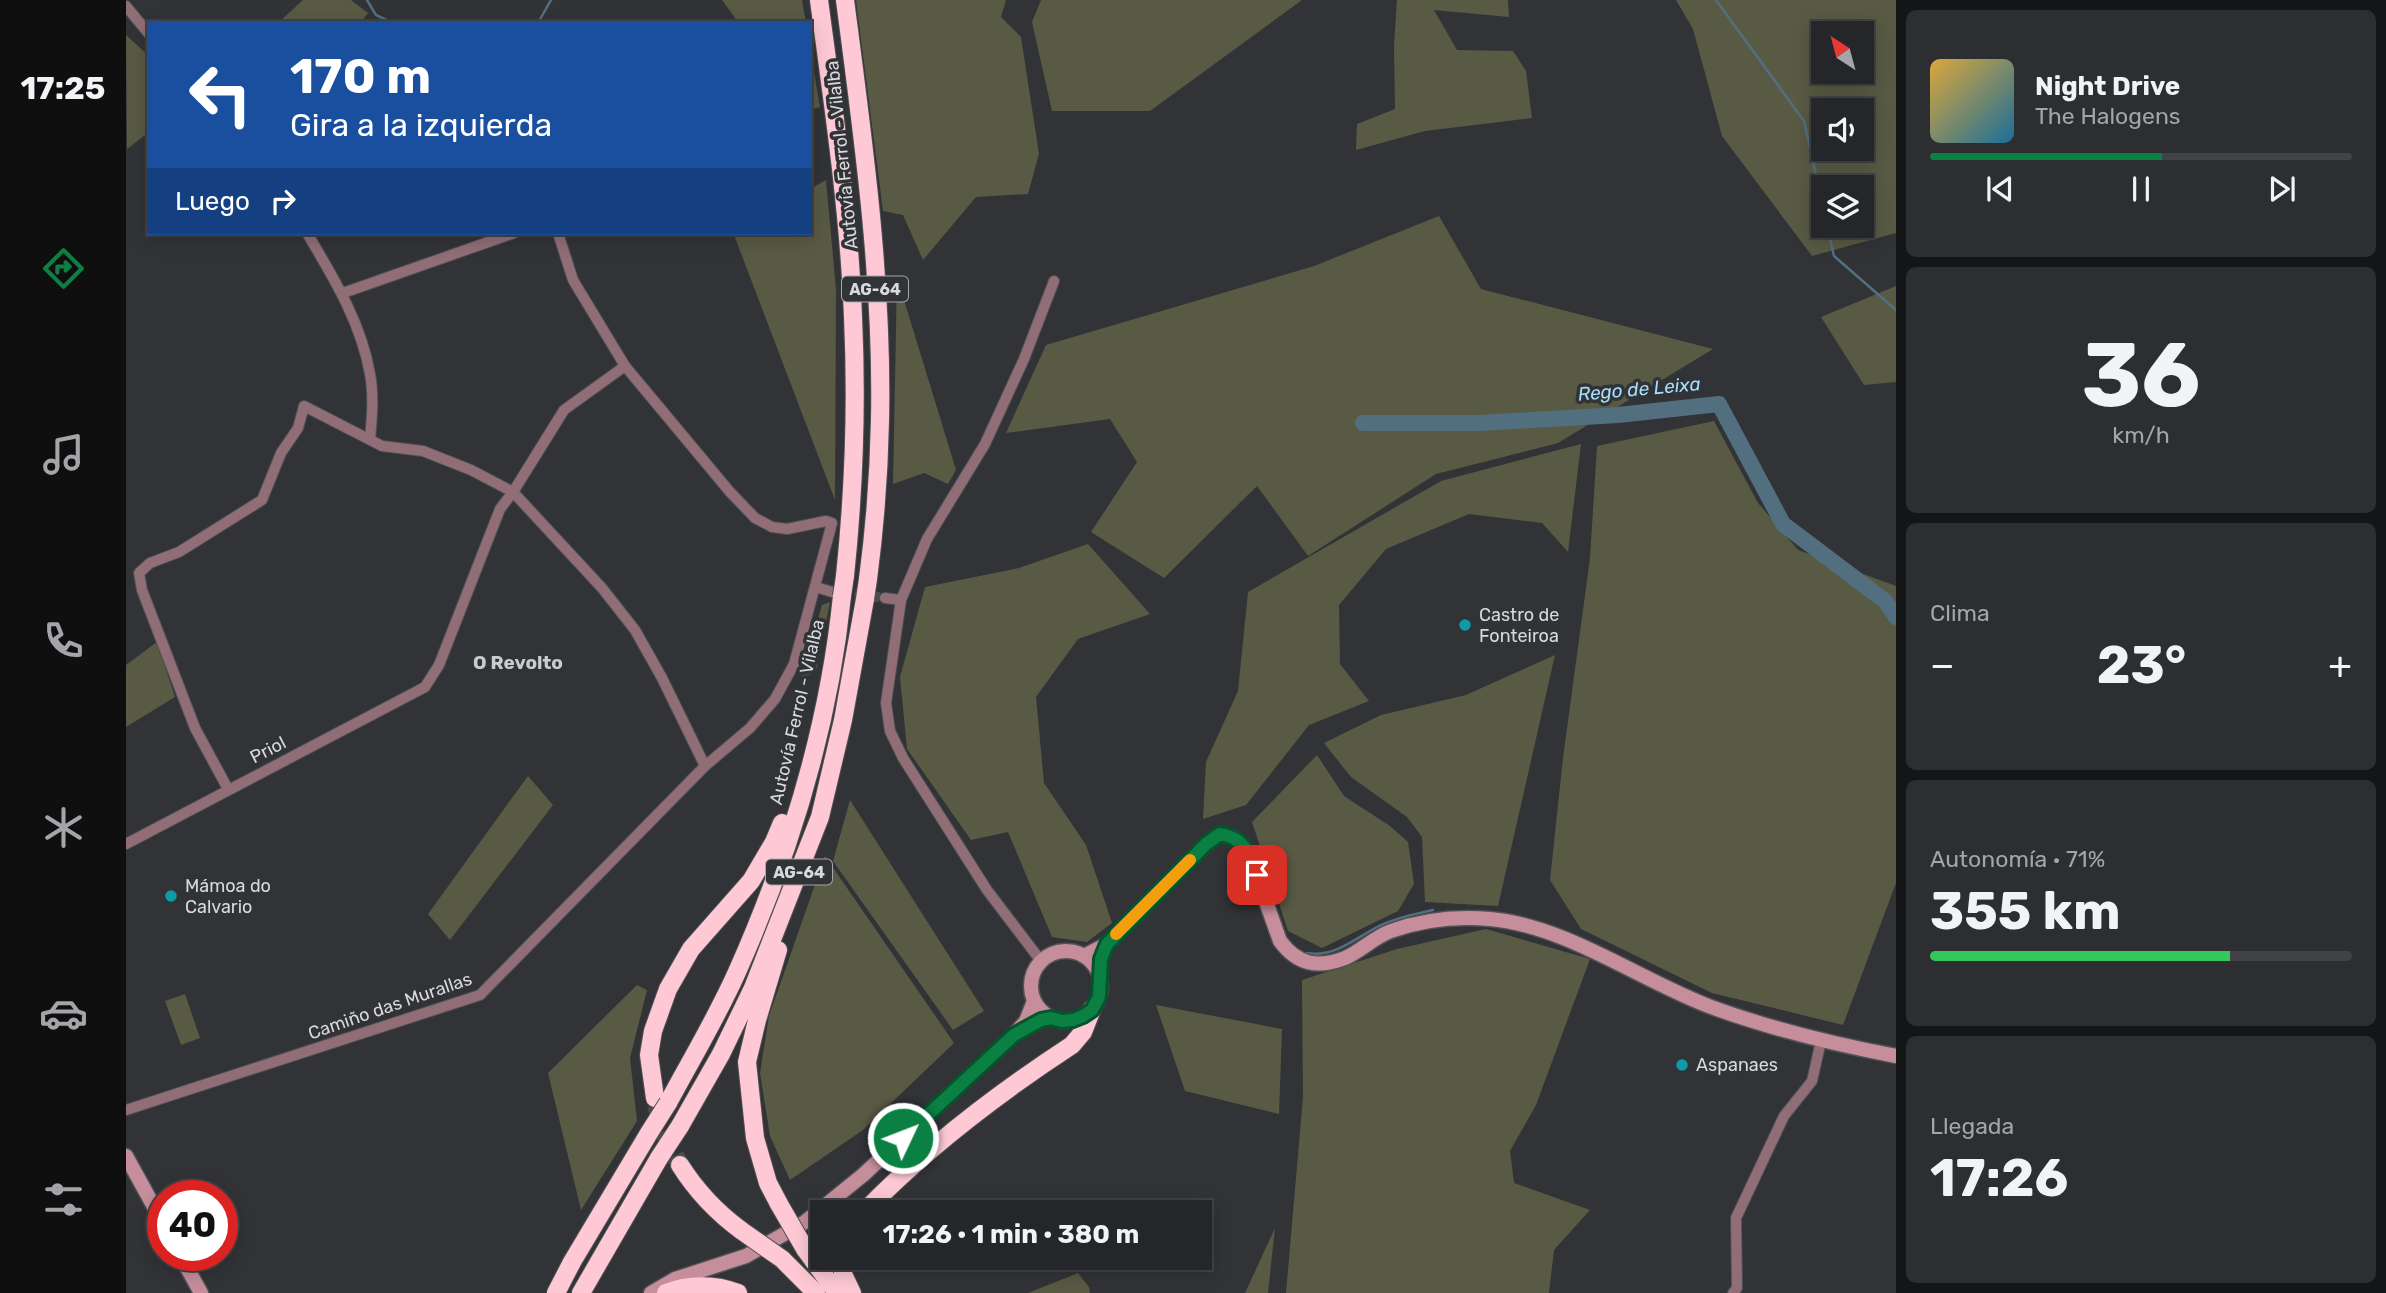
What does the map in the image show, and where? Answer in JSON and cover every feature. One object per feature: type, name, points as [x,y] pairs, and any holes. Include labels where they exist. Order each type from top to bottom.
[{"type":"highway","name":"Autovía Ferrol - Vilalba","points":[[556,1293],[649,1133],[661,1101],[736,975],[765,906],[811,763],[838,640],[837,594],[845,576],[852,503],[855,421],[853,316],[843,194],[818,0]]},
{"type":"highway","name":"Autovía Ferrol - Vilalba","points":[[581,1293],[721,1054],[753,988],[823,805],[843,720],[868,579],[876,511],[880,418],[874,257],[845,0]]},
{"type":"highway","points":[[661,1101],[649,1055],[653,1031],[668,989],[691,949],[751,881],[774,842],[792,795],[811,763]]},
{"type":"highway","points":[[799,873],[747,1062],[755,1138],[768,1183],[805,1249],[837,1293]]},
{"type":"highway","points":[[876,1200],[923,1155],[966,1120],[1072,1045],[1083,1032],[1092,1010]]},
{"type":"highway","points":[[680,1165],[710,1205],[782,1259],[816,1293]]},
{"type":"highway","points":[[844,1270],[852,1293]]},
{"type":"highway","points":[[666,1293],[690,1287],[710,1286],[738,1293]]},
{"type":"street","points":[[126,6],[147,32]]},
{"type":"street","points":[[308,235],[343,293],[363,345],[371,377],[370,439]]},
{"type":"street","points":[[343,293],[508,235]]},
{"type":"street","points":[[513,492],[564,410],[625,366],[573,280],[559,235]]},
{"type":"street","points":[[1041,961],[987,890],[903,758],[890,732],[886,703],[901,600],[927,539],[985,444],[1024,359],[1054,281]]},
{"type":"street","name":"Camiño das Murallas","points":[[126,1110],[480,995],[705,766],[750,728],[775,699],[794,664],[832,523],[826,521],[787,529],[772,527],[755,518],[625,366]]},
{"type":"street","points":[[228,789],[195,728],[142,590],[139,573],[150,564],[179,552],[262,500],[281,453],[298,428],[304,406],[382,446],[423,451],[471,470],[513,492],[602,588],[635,630],[705,766]]},
{"type":"street","name":"Priol","points":[[126,844],[425,687],[439,665],[500,509],[513,492]]},
{"type":"street","points":[[816,587],[837,594]]},
{"type":"street","points":[[885,598],[901,600]]},
{"type":"street","points":[[1084,956],[1107,944],[1206,844],[1220,834],[1242,842],[1249,853],[1280,941],[1289,953],[1301,961],[1314,965],[1345,958],[1387,932],[1415,923],[1454,918],[1491,919],[1535,928],[1587,948],[1646,979],[1712,1007],[1821,1041],[1896,1056]]},
{"type":"street","points":[[1099,974],[1096,967],[1084,956],[1073,951],[1050,954],[1041,961],[1031,979],[1034,1000],[1041,1011],[1062,1021],[1073,1020],[1092,1010],[1099,997],[1101,959],[1107,944]]},
{"type":"street","points":[[651,1293],[675,1279],[746,1256],[805,1222],[863,1175],[1014,1035],[1026,1021],[1034,1000]]},
{"type":"street","points":[[1014,1035],[1041,1020],[1051,1018]]},
{"type":"street","points":[[1733,1293],[1737,1289],[1736,1218],[1784,1116],[1812,1082],[1821,1041]]},
{"type":"street","points":[[126,1156],[147,1194]]},
{"type":"street","points":[[189,1271],[201,1293]]},
{"type":"green space","points":[[303,0],[351,0],[368,13],[362,21],[280,21]]},
{"type":"green space","points":[[722,0],[802,0],[806,21],[734,21]]},
{"type":"green space","points":[[856,0],[1006,0],[1001,17],[1021,37],[1039,154],[1028,194],[976,197],[923,260],[903,215],[883,211]]},
{"type":"green space","points":[[1041,0],[1302,0],[1150,111],[1052,111],[1032,22]]},
{"type":"green space","points":[[1397,0],[1508,0],[1509,17],[1434,10],[1457,50],[1513,51],[1526,71],[1532,118],[1425,131],[1356,150],[1357,124],[1395,109],[1394,46]]},
{"type":"green space","points":[[1676,0],[1896,0],[1896,233],[1812,256],[1722,136],[1693,29]]},
{"type":"green space","points":[[126,35],[147,54],[147,134],[127,149]]},
{"type":"green space","points":[[812,61],[820,107],[812,109]]},
{"type":"green space","points":[[826,180],[836,289],[835,500],[734,235],[812,235],[812,188]]},
{"type":"green space","points":[[1439,216],[1481,289],[1713,349],[1558,443],[1436,474],[1308,556],[1257,486],[1164,578],[1091,532],[1137,462],[1110,419],[1006,433],[1046,345],[1314,266]]},
{"type":"green space","points":[[897,277],[956,470],[948,484],[924,473],[893,484]]},
{"type":"green space","points":[[1896,286],[1896,382],[1864,385],[1821,317]]},
{"type":"green space","points":[[1714,421],[1758,503],[1798,550],[1896,586],[1896,883],[1843,1025],[1712,993],[1581,929],[1550,880],[1563,758],[1590,558],[1597,446]]},
{"type":"green space","points":[[1581,444],[1568,552],[1542,523],[1469,514],[1386,549],[1339,605],[1340,664],[1369,701],[1309,725],[1246,805],[1203,819],[1206,762],[1238,691],[1248,592],[1441,481]]},
{"type":"green space","points":[[1088,544],[1150,614],[1078,639],[1036,697],[1044,783],[1086,845],[1112,923],[1087,942],[1052,937],[1008,832],[971,840],[907,749],[900,677],[925,587],[1019,568]]},
{"type":"green space","points":[[830,602],[816,672],[801,678],[822,605]]},
{"type":"green space","points":[[157,642],[175,697],[126,727],[126,665]]},
{"type":"green space","points":[[1555,655],[1498,906],[1425,902],[1422,837],[1407,817],[1351,777],[1324,743],[1381,715],[1466,695]]},
{"type":"green space","points":[[1317,755],[1344,796],[1390,826],[1408,842],[1414,884],[1398,911],[1322,948],[1288,931],[1252,822]]},
{"type":"green space","points":[[528,776],[553,805],[450,940],[428,914]]},
{"type":"green space","points":[[850,800],[984,1011],[953,1030],[833,861]]},
{"type":"green space","points":[[825,856],[954,1043],[863,1130],[790,1180],[770,1136],[760,1073],[769,1016]]},
{"type":"green space","points":[[1486,929],[1590,959],[1536,1105],[1510,1151],[1514,1183],[1590,1210],[1554,1250],[1549,1293],[1286,1293],[1303,1097],[1302,980],[1397,949]]},
{"type":"green space","points":[[637,985],[647,990],[630,1058],[637,1121],[581,1210],[548,1073]]},
{"type":"green space","points":[[185,994],[200,1038],[181,1045],[165,1001]]},
{"type":"green space","points":[[1156,1005],[1282,1029],[1279,1114],[1185,1091]]},
{"type":"green space","points":[[1275,1228],[1268,1293],[1245,1293]]},
{"type":"green space","points":[[1078,1273],[1089,1287],[1090,1293],[1028,1293]]},
{"type":"waterway","points":[[367,0],[376,15],[389,21]]},
{"type":"waterway","points":[[539,21],[551,0]]},
{"type":"waterway","points":[[1716,0],[1804,121],[1816,175]]},
{"type":"waterway","points":[[1830,238],[1834,256],[1896,310]]},
{"type":"waterway","name":"Rego de Leixa","points":[[1363,423],[1479,423],[1618,415],[1719,404],[1783,524],[1885,601],[1896,617]]},
{"type":"waterway","points":[[1304,956],[1307,953],[1336,950],[1385,923],[1433,910]]},
{"type":"tunnel","points":[[840,592],[885,598]]},
{"type":"tunnel","points":[[656,1105],[664,1133],[680,1165]]},
{"type":"slow traffic","points":[[1116,934],[1190,860]]},
{"type":"place","name":"Castro de Fonteiroa","points":[[1465,625]]},
{"type":"place","name":"Mámoa do Calvario","points":[[171,896]]},
{"type":"place","name":"Aspanaes","points":[[1682,1065]]},
{"type":"district","name":"O Revolto","points":[[518,662]]},
{"type":"route","points":[[903,1138],[1014,1035],[1041,1020],[1073,1020],[1092,1010],[1099,997],[1101,959],[1107,944],[1206,844],[1220,834],[1242,842],[1257,875]]}]
